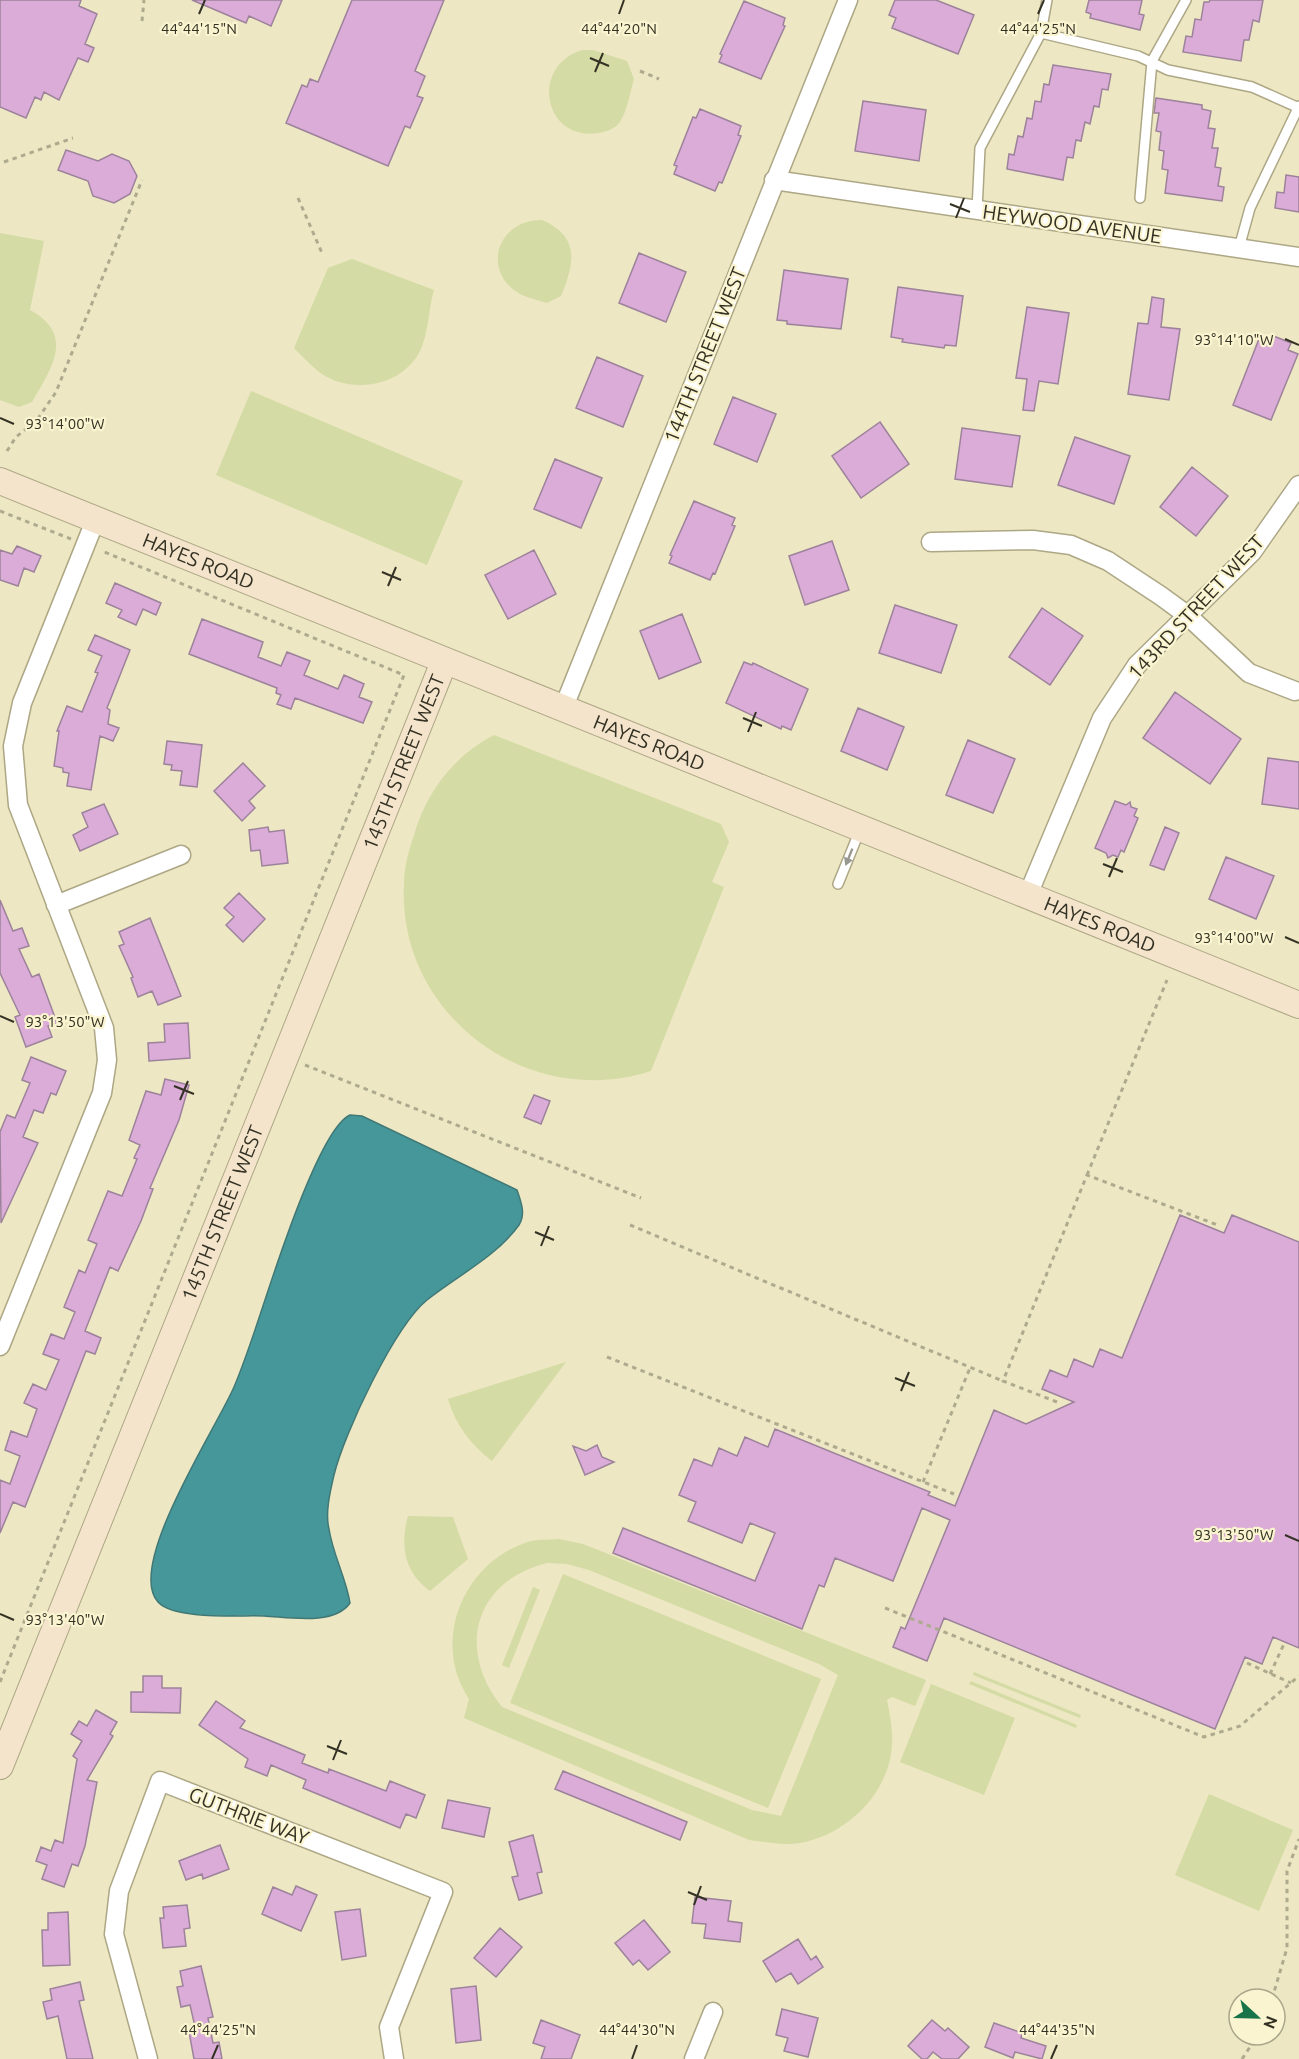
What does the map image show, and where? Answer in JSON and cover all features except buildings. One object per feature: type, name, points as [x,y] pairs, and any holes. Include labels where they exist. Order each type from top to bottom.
[{"type":"street","name":"144TH STREET WEST","points":[[563,709],[848,0]]},
{"type":"street","name":"HEYWOOD AVENUE","points":[[774,180],[1299,257]]},
{"type":"street","name":"HAYES ROAD","points":[[0,481],[90,532],[444,662],[1299,1005]]},
{"type":"street","name":"143RD STREET WEST","points":[[1027,897],[1102,718],[1137,665],[1252,552],[1299,485]]},
{"type":"street","points":[[0,1346],[102,1093],[107,1059],[104,1028],[18,805],[6,745],[90,532]]},
{"type":"street","points":[[931,542],[1033,540],[1071,545],[1108,561],[1187,615],[1249,673],[1295,690]]},
{"type":"street","name":"145TH STREET WEST","points":[[0,1766],[444,662]]},
{"type":"street","points":[[56,905],[181,855]]},
{"type":"street","name":"GUTHRIE WAY","points":[[148,2059],[114,1934],[119,1891],[160,1781],[443,1892],[389,2027],[394,2059]]},
{"type":"street","points":[[693,2059],[713,2012]]},
{"type":"lane","points":[[977,210],[980,148],[1041,33],[1047,0]]},
{"type":"lane","points":[[1140,198],[1152,61],[1186,0]]},
{"type":"lane","points":[[1041,33],[1152,61],[1168,70],[1252,87],[1299,107],[1250,208],[1239,248]]},
{"type":"lane","points":[[838,884],[860,830]]},
{"type":"path","points":[[142,21],[144,0]]},
{"type":"path","points":[[640,71],[659,79]]},
{"type":"path","points":[[4,162],[73,138]]},
{"type":"path","points":[[7,451],[16,437],[37,420],[56,392],[142,180]]},
{"type":"path","points":[[298,198],[322,253]]},
{"type":"path","points":[[0,511],[90,532],[404,675],[0,1682]]},
{"type":"path","points":[[1003,1381],[1167,980]]},
{"type":"path","points":[[305,1065],[641,1198]]},
{"type":"path","points":[[1087,1175],[1220,1226]]},
{"type":"path","points":[[630,1225],[970,1368],[1057,1402]]},
{"type":"path","points":[[607,1357],[954,1494]]},
{"type":"path","points":[[923,1482],[970,1368]]},
{"type":"path","points":[[885,1608],[1204,1737],[1240,1726],[1299,1676]]},
{"type":"path","points":[[1270,1674],[1284,1644]]},
{"type":"path","points":[[1247,1664],[1291,1683]]},
{"type":"path","points":[[1276,1987],[1287,1948],[1287,1870],[1299,1839]]},
{"type":"green space","points":[[582,50],[593,50],[627,61],[634,79],[622,119],[615,127],[604,132],[579,132],[565,126],[555,114],[550,100],[550,85],[555,71],[566,58]]},
{"type":"green space","points":[[542,220],[555,227],[563,235],[569,243],[571,252],[569,273],[561,296],[547,303],[520,294],[508,284],[500,273],[498,260],[505,237],[514,228],[527,222]]},
{"type":"green space","points":[[0,233],[44,241],[30,310],[44,320],[52,330],[56,341],[52,365],[39,390],[32,402],[19,407],[0,400]]},
{"type":"green space","points":[[352,259],[434,290],[425,338],[419,353],[411,364],[401,373],[389,379],[363,385],[337,381],[325,376],[294,348],[328,268]]},
{"type":"green space","points":[[251,391],[463,481],[427,565],[216,475]]},
{"type":"green space","points":[[494,735],[721,824],[729,842],[712,882],[724,887],[651,1071],[605,1080],[560,1077],[517,1064],[479,1042],[447,1011],[422,974],[408,931],[404,884],[410,847],[426,804],[444,776],[467,753]]},
{"type":"green space","points":[[566,1362],[492,1461],[477,1448],[459,1425],[448,1399]]},
{"type":"green space","points":[[408,1516],[453,1517],[468,1559],[430,1591],[414,1575],[406,1558],[404,1538]]},
{"type":"green space","points":[[559,1539],[583,1544],[926,1680],[915,1706],[892,1697],[887,1700],[892,1745],[883,1780],[874,1795],[849,1821],[817,1839],[787,1844],[749,1840],[464,1718],[469,1699],[458,1676],[453,1653],[454,1629],[460,1605],[472,1584],[488,1566],[508,1551],[531,1541]],"holes":[[[547,1563],[567,1564],[589,1570],[819,1664],[838,1675],[781,1816],[752,1810],[502,1707],[488,1685],[479,1663],[477,1641],[480,1620],[489,1601],[503,1585],[522,1572]]]},
{"type":"green space","points":[[563,1574],[821,1679],[768,1808],[510,1703]]},
{"type":"green space","points":[[533,1587],[540,1590],[509,1668],[502,1665]]},
{"type":"green space","points":[[974,1672],[1081,1715],[1080,1718],[973,1675]]},
{"type":"green space","points":[[971,1681],[1077,1725],[1076,1728],[969,1684]]},
{"type":"green space","points":[[931,1684],[1015,1718],[984,1795],[900,1762]]},
{"type":"green space","points":[[1209,1794],[1293,1830],[1259,1911],[1175,1875]]},
{"type":"water","points":[[350,1115],[362,1116],[517,1190],[522,1208],[521,1221],[500,1246],[427,1300],[414,1313],[386,1356],[359,1408],[332,1482],[328,1509],[331,1539],[350,1603],[333,1615],[310,1618],[192,1614],[166,1608],[158,1602],[151,1584],[154,1559],[163,1529],[177,1496],[234,1387],[312,1172],[338,1125]]}]
